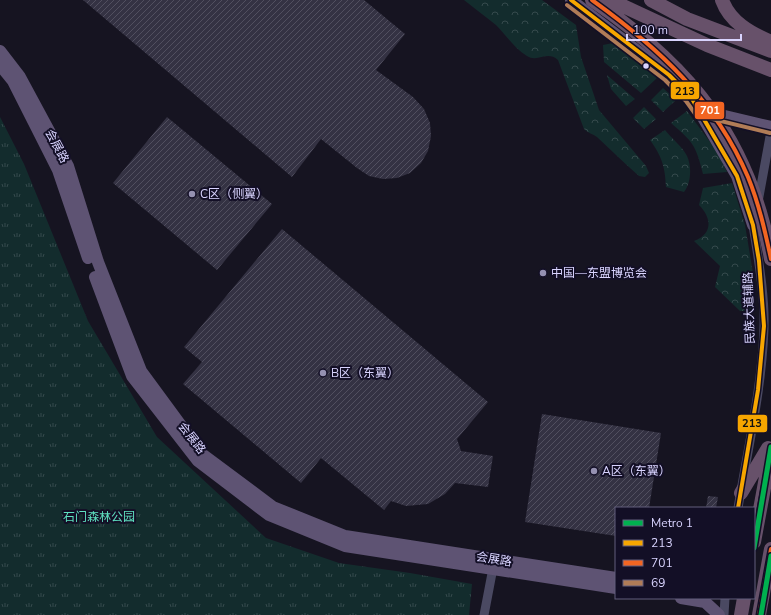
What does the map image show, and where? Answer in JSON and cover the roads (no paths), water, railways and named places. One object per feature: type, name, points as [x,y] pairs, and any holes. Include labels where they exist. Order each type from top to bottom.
[{"type":"highway","points":[[651,0],[687,19],[771,51]]},
{"type":"highway","points":[[722,0],[726,9],[739,24],[745,29],[771,42]]},
{"type":"highway","points":[[602,3],[771,70]]},
{"type":"highway","points":[[602,3],[664,54],[708,105],[728,138],[747,176],[758,207],[770,252]]},
{"type":"highway","points":[[740,492],[771,442]]},
{"type":"highway","points":[[755,537],[771,450]]},
{"type":"highway","points":[[759,615],[770,557]]},
{"type":"highway","points":[[741,615],[744,599]]},
{"type":"main road","points":[[572,0],[669,75],[691,97],[737,176],[753,225]]},
{"type":"main road","name":"会展路","points":[[0,51],[20,77],[68,166],[98,262],[142,371],[202,454],[273,507],[345,536],[615,578]]},
{"type":"main road","name":"会展路","points":[[0,65],[13,81],[58,170],[132,376],[198,460],[269,515],[345,546],[615,588]]},
{"type":"main road","points":[[699,110],[771,127]]},
{"type":"main road","points":[[694,599],[707,600],[719,615]]},
{"type":"street","points":[[606,25],[625,0]]},
{"type":"street","name":"民族大道辅路","points":[[738,507],[758,390],[764,326],[759,261],[753,225],[771,131]]},
{"type":"street","points":[[484,615],[493,568]]},
{"type":"street","points":[[724,615],[725,599]]},
{"type":"metro line","name":"1","points":[[755,542],[771,447]]},
{"type":"metro line","name":"1","points":[[761,615],[771,556]]},
{"type":"place","name":"C区（侧翼）","points":[[192,194]]},
{"type":"place","name":"中国—东盟博览会","points":[[543,273]]},
{"type":"place","name":"B区（东翼）","points":[[323,373]]},
{"type":"place","name":"A区（东翼）","points":[[594,471]]},
{"type":"park label","name":"石门森林公园","points":[[99,517]]}]
